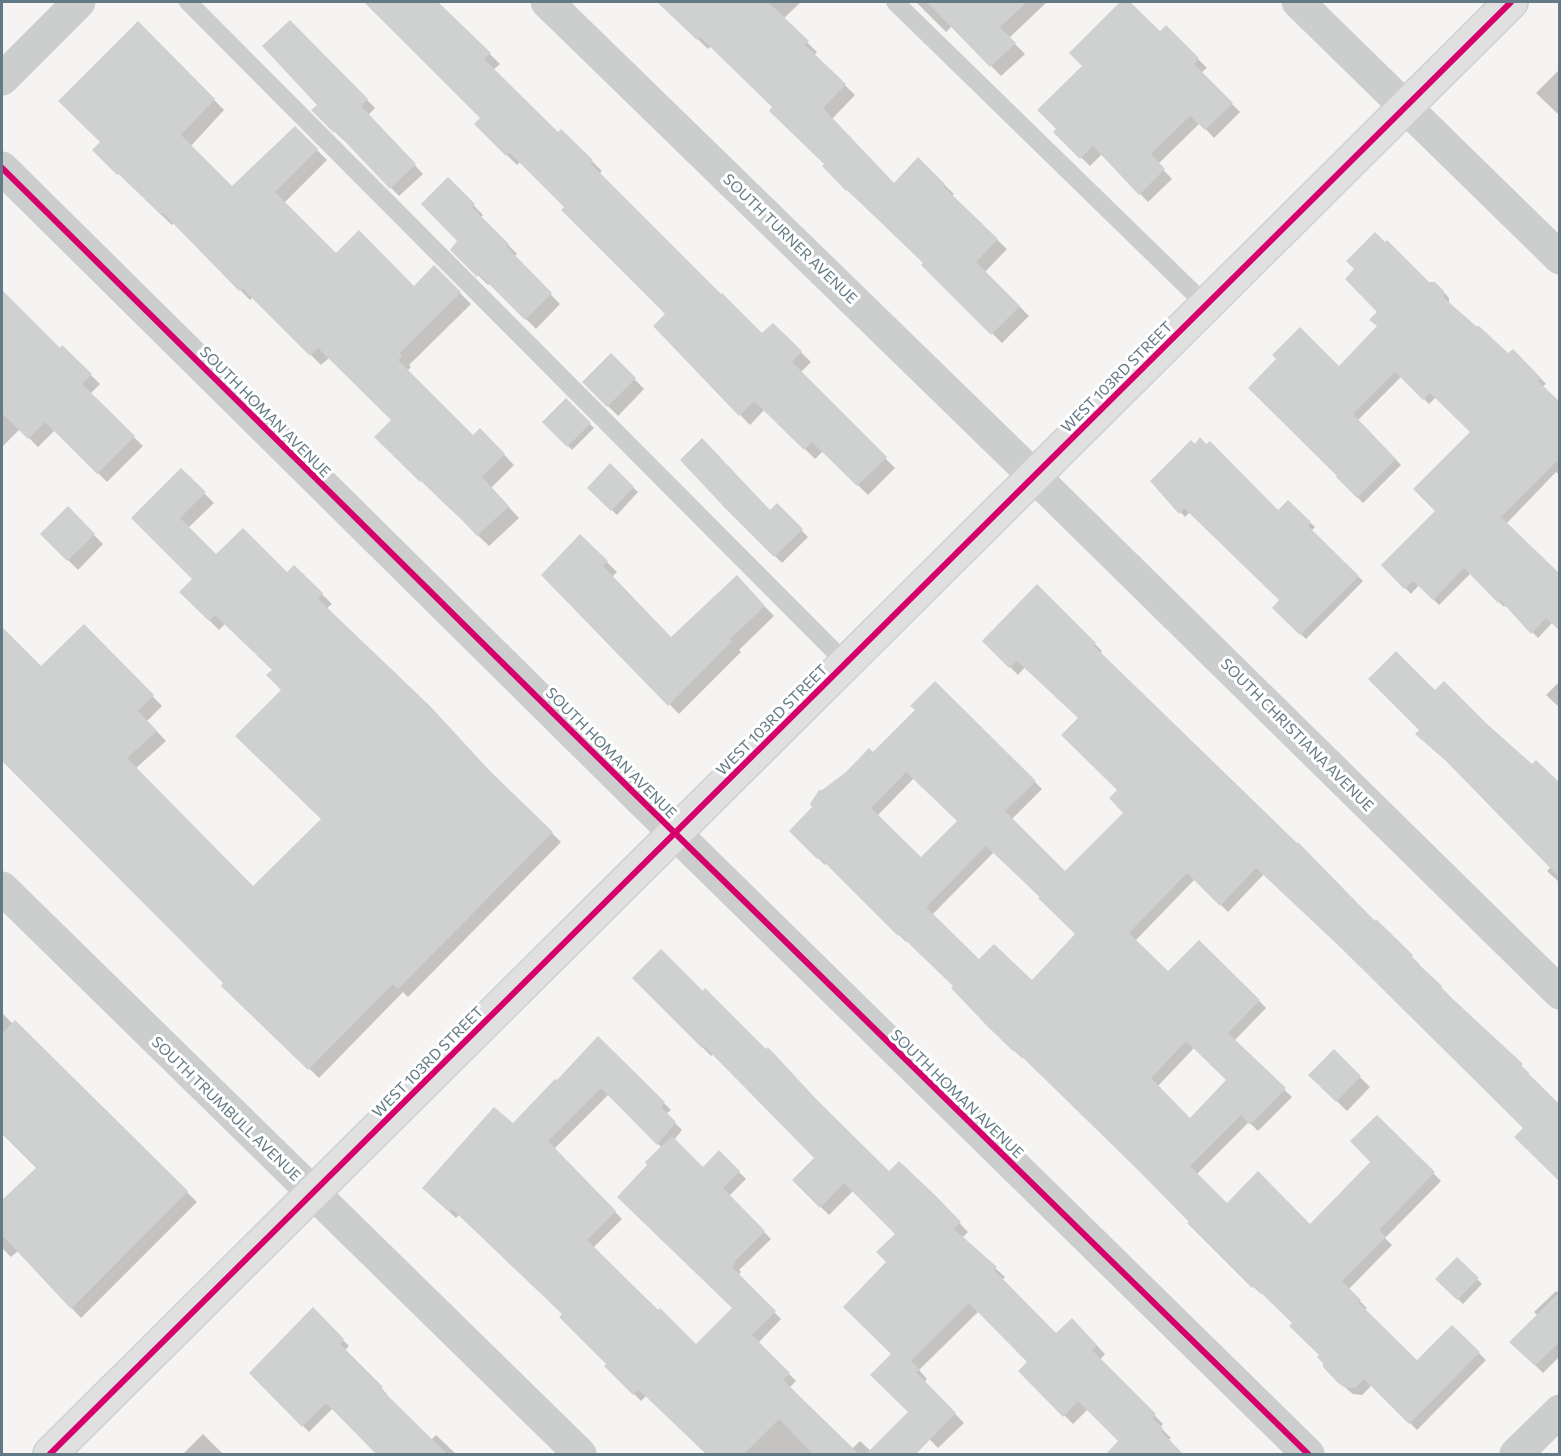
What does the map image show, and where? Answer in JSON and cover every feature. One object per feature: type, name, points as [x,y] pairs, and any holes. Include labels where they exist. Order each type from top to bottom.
[{"type":"main road","name":"WEST 103RD STREET","points":[[50,1455],[1511,2]]},
{"type":"street","points":[[2,79],[79,2]]},
{"type":"street","name":"SOUTH TURNER AVENUE","points":[[547,2],[1034,476]]},
{"type":"street","points":[[1298,2],[1560,258]]},
{"type":"street","name":"SOUTH HOMAN AVENUE","points":[[2,168],[1308,1455]]},
{"type":"street","name":"SOUTH CHRISTIANA AVENUE","points":[[1034,476],[1560,993]]},
{"type":"street","name":"SOUTH TRUMBULL AVENUE","points":[[2,888],[580,1455]]},
{"type":"street","points":[[1516,1455],[1560,1411]]},
{"type":"lane","points":[[188,2],[846,663]]},
{"type":"lane","points":[[895,2],[1206,305]]},
{"type":"building","points":[[364,2],[438,2],[491,53],[484,59],[558,132],[561,129],[593,160],[590,163],[721,294],[762,333],[773,323],[802,351],[792,362],[887,457],[857,486],[812,442],[804,450],[754,401],[739,416],[653,326],[665,314],[561,210],[564,207],[510,153],[506,156],[474,124],[480,118]]},
{"type":"building","points":[[657,2],[768,2],[809,41],[805,45],[846,84],[823,108],[894,183],[918,157],[945,184],[943,186],[998,239],[976,262],[1020,306],[991,335],[921,265],[923,263],[846,191],[822,166],[824,164],[769,111],[772,107],[700,37],[697,40]]},
{"type":"building","points":[[927,2],[1027,2],[1000,27],[1016,43],[990,67]]},
{"type":"building","points":[[1120,2],[1130,2],[1160,31],[1166,25],[1199,58],[1194,64],[1233,103],[1205,130],[1190,116],[1151,154],[1165,169],[1139,195],[1093,146],[1080,159],[1053,132],[1056,129],[1037,110],[1082,66],[1069,53]]},
{"type":"building","points":[[290,20],[368,99],[361,106],[416,164],[390,189],[335,131],[334,133],[311,110],[317,105],[262,46]]},
{"type":"building","points":[[138,21],[215,99],[181,135],[232,186],[295,126],[318,149],[275,192],[336,253],[359,230],[414,286],[434,265],[461,292],[400,353],[402,356],[398,360],[473,435],[480,428],[505,454],[482,477],[509,506],[477,536],[451,508],[420,482],[374,437],[391,420],[318,348],[310,356],[242,288],[239,291],[163,213],[161,215],[119,174],[117,175],[92,150],[100,142],[58,101]]},
{"type":"building","points":[[448,177],[475,204],[472,207],[509,244],[506,246],[552,293],[525,320],[479,274],[477,277],[450,250],[457,241],[421,204]]},
{"type":"building","points":[[1375,232],[1385,242],[1387,240],[1429,282],[1435,282],[1444,291],[1444,298],[1476,326],[1479,326],[1508,353],[1513,349],[1541,378],[1538,381],[1560,402],[1560,458],[1501,517],[1560,574],[1560,631],[1546,618],[1531,634],[1500,600],[1498,603],[1464,568],[1433,600],[1413,581],[1404,589],[1381,565],[1435,511],[1413,489],[1470,432],[1430,393],[1423,400],[1395,372],[1353,414],[1396,459],[1357,498],[1248,388],[1276,359],[1272,355],[1300,327],[1339,366],[1377,326],[1369,320],[1377,312],[1345,279],[1354,269],[1346,261]]},
{"type":"building","points":[[2,290],[60,348],[62,345],[92,374],[82,384],[135,436],[97,474],[45,422],[28,439],[2,413]]},
{"type":"building","points":[[611,353],[636,378],[607,407],[582,382]]},
{"type":"building","points":[[566,398],[591,423],[567,447],[542,422]]},
{"type":"building","points":[[1200,437],[1206,444],[1210,441],[1278,510],[1288,500],[1311,522],[1308,526],[1359,576],[1300,635],[1272,608],[1279,600],[1184,508],[1179,514],[1150,481],[1191,440],[1195,444]]},
{"type":"building","points":[[702,438],[770,510],[777,503],[803,529],[774,557],[680,460]]},
{"type":"building","points":[[610,463],[634,487],[611,511],[587,488]]},
{"type":"building","points":[[181,468],[206,492],[180,518],[216,554],[243,528],[287,572],[294,565],[323,593],[318,599],[430,706],[490,771],[553,832],[398,989],[393,984],[308,1070],[221,986],[223,983],[2,761],[2,627],[41,666],[84,624],[154,695],[138,711],[157,731],[127,758],[253,886],[321,819],[235,736],[281,690],[266,675],[272,670],[215,615],[209,621],[179,592],[192,579],[131,518]]},
{"type":"building","points":[[68,506],[95,534],[67,561],[40,534]]},
{"type":"building","points":[[580,534],[608,561],[603,566],[671,637],[737,575],[765,606],[730,639],[732,641],[668,706],[541,575]]},
{"type":"building","points":[[1037,584],[1096,643],[1094,646],[1298,842],[1375,921],[1376,919],[1413,955],[1411,957],[1442,986],[1441,988],[1523,1064],[1521,1066],[1560,1105],[1560,1182],[1514,1137],[1523,1128],[1340,947],[1256,868],[1220,906],[1187,873],[1129,933],[1168,971],[1199,940],[1260,1000],[1228,1033],[1286,1088],[1250,1125],[1241,1115],[1190,1166],[1227,1203],[1258,1171],[1310,1224],[1370,1162],[1350,1141],[1377,1115],[1435,1172],[1379,1230],[1386,1237],[1342,1281],[1361,1300],[1358,1302],[1417,1360],[1452,1325],[1480,1352],[1409,1424],[1364,1379],[1355,1388],[1344,1387],[1338,1383],[1323,1367],[1323,1363],[1317,1357],[1319,1355],[1289,1326],[1292,1323],[1254,1286],[1252,1288],[1138,1170],[1015,1050],[1014,1052],[987,1026],[951,988],[953,986],[789,831],[812,807],[810,804],[819,790],[846,772],[869,748],[873,752],[915,710],[910,706],[935,681],[1036,781],[1005,811],[1065,871],[1123,813],[1109,798],[1117,790],[1061,735],[1078,718],[1017,661],[1009,668],[982,641]],"holes":[[[906,772],[957,821],[921,857],[871,808]],[[986,846],[1075,934],[1032,980],[994,944],[979,959],[926,907]],[[1186,1041],[1226,1080],[1190,1118],[1151,1078]]]},
{"type":"building","points":[[1396,651],[1435,690],[1444,681],[1532,764],[1536,760],[1560,783],[1560,878],[1446,761],[1415,734],[1419,730],[1368,679]]},
{"type":"building","points":[[661,949],[703,991],[705,988],[766,1049],[768,1047],[818,1101],[889,1171],[899,1161],[936,1196],[961,1222],[954,1229],[997,1267],[994,1270],[1056,1333],[1072,1318],[1097,1345],[1092,1350],[1156,1414],[1152,1418],[1184,1455],[1105,1455],[1118,1441],[1078,1401],[1063,1417],[1018,1371],[1027,1362],[969,1303],[911,1361],[919,1369],[916,1372],[956,1413],[915,1455],[865,1455],[908,1412],[870,1375],[891,1354],[843,1307],[886,1262],[876,1252],[895,1234],[844,1183],[820,1208],[792,1180],[814,1158],[704,1046],[702,1048],[632,978]]},
{"type":"building","points":[[15,1020],[188,1191],[71,1309],[2,1235],[2,1200],[36,1168],[2,1134],[2,1034]]},
{"type":"building","points":[[598,1036],[665,1102],[661,1107],[676,1122],[657,1145],[601,1088],[548,1141],[616,1211],[587,1240],[696,1344],[732,1308],[617,1197],[647,1165],[645,1162],[672,1136],[703,1167],[719,1150],[740,1171],[723,1188],[765,1231],[734,1262],[736,1264],[732,1267],[776,1311],[752,1335],[790,1373],[783,1380],[860,1455],[814,1455],[779,1419],[743,1455],[707,1455],[639,1390],[633,1395],[559,1317],[562,1314],[452,1209],[449,1212],[422,1188],[494,1107],[513,1123]]},
{"type":"building","points":[[1334,1049],[1361,1076],[1336,1102],[1308,1075]]},
{"type":"building","points":[[1457,1257],[1479,1278],[1457,1300],[1435,1279]]},
{"type":"building","points":[[1560,1292],[1560,1341],[1535,1366],[1509,1342]]},
{"type":"building","points":[[313,1307],[344,1339],[340,1344],[383,1387],[381,1389],[448,1455],[377,1455],[326,1403],[302,1427],[249,1373]]},
{"type":"cycle path","points":[[50,1454],[1511,2]]},
{"type":"cycle path","points":[[2,168],[632,791],[1308,1454]]}]
